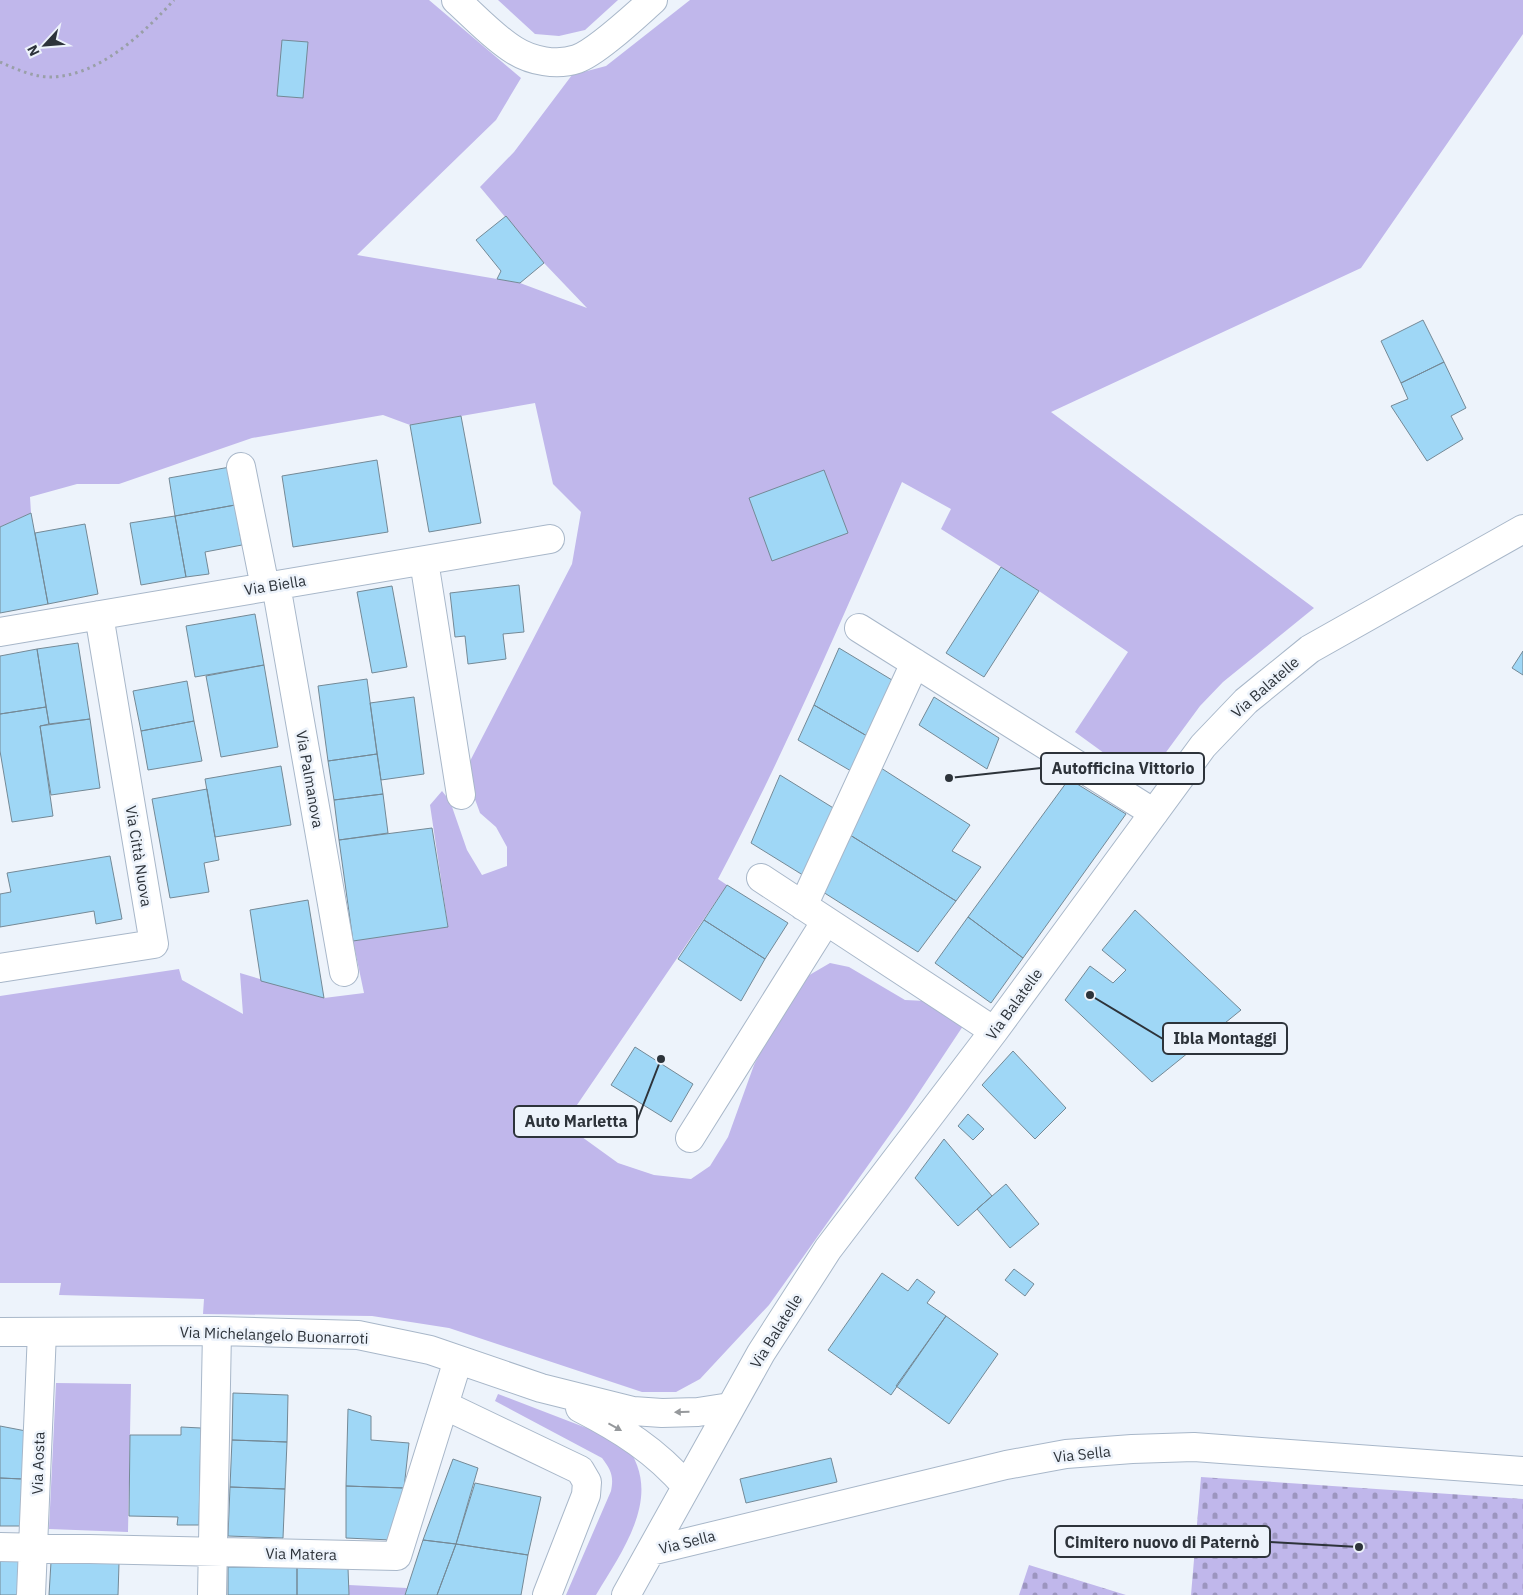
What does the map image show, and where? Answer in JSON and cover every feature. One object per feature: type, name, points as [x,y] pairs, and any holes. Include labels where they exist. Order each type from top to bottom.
[{"type":"street","points":[[456,0],[514,50],[530,59],[553,62],[578,58],[604,40],[653,0]]},
{"type":"street","name":"Via Palmanova","points":[[241,467],[271,586],[344,972]]},
{"type":"street","name":"Via Balatelle","points":[[626,1595],[730,1406],[761,1353],[828,1249],[994,1031],[1209,740],[1246,702],[1310,649],[1523,529]]},
{"type":"street","name":"Via Biella","points":[[0,632],[550,539]]},
{"type":"street","points":[[424,561],[461,795]]},
{"type":"street","name":"Via Città Nuova","points":[[0,968],[154,944],[99,615]]},
{"type":"street","points":[[859,628],[1154,813]]},
{"type":"street","points":[[803,906],[915,663]]},
{"type":"street","points":[[761,878],[994,1031]]},
{"type":"street","points":[[690,1138],[826,920]]},
{"type":"street","points":[[212,1595],[217,1331]]},
{"type":"street","name":"Via Michelangelo Buonarroti","points":[[0,1332],[217,1331],[358,1335],[430,1350],[541,1388]]},
{"type":"street","name":"Via Aosta","points":[[32,1595],[42,1332]]},
{"type":"street","name":"Via Matera","points":[[0,1547],[397,1556],[458,1360]]},
{"type":"street","points":[[541,1388],[633,1410],[680,1412],[730,1406]]},
{"type":"street","points":[[541,1388],[627,1433],[668,1464],[686,1486]]},
{"type":"street","points":[[444,1405],[580,1470],[587,1482],[586,1495],[547,1595]]},
{"type":"street","name":"Via Sella","points":[[651,1551],[1006,1466],[1066,1454],[1194,1447],[1523,1471]]},
{"type":"path","points":[[0,62],[22,72],[51,77],[84,70],[119,52],[174,0]]},
{"type":"green space","points":[[0,0],[429,0],[521,78],[496,120],[357,255],[520,283],[587,308],[544,263],[480,187],[514,152],[572,75],[606,66],[690,0],[1523,0],[1523,34],[1361,268],[1051,412],[1314,608],[1223,682],[1200,706],[1150,774],[1137,777],[1075,732],[1128,652],[1039,591],[941,529],[951,509],[902,482],[791,732],[718,879],[727,885],[564,1124],[618,1163],[654,1175],[691,1179],[710,1166],[728,1137],[754,1065],[784,1004],[806,977],[830,963],[849,967],[905,1000],[926,1001],[965,1023],[908,1109],[769,1305],[700,1379],[676,1392],[642,1392],[449,1328],[372,1316],[203,1314],[204,1299],[59,1295],[61,1283],[0,1283],[0,996],[179,969],[182,980],[243,1014],[240,973],[324,998],[364,993],[353,941],[448,926],[430,805],[442,791],[450,801],[467,850],[482,875],[507,866],[507,847],[496,827],[480,813],[472,791],[469,763],[572,564],[581,512],[553,484],[535,403],[410,425],[383,415],[252,438],[119,484],[77,484],[30,497],[31,513],[0,527]]},
{"type":"green space","points":[[498,0],[618,0],[585,30],[559,36],[535,34]]},
{"type":"green space","points":[[56,1383],[131,1384],[128,1532],[49,1529]]},
{"type":"green space","points":[[498,1394],[623,1442],[635,1461],[641,1480],[641,1500],[636,1520],[618,1558],[596,1595],[566,1595],[611,1491],[612,1477],[610,1470],[602,1458],[495,1401]]},
{"type":"green space","points":[[1201,1477],[1523,1499],[1523,1595],[1191,1595]]},
{"type":"green space","points":[[1029,1565],[1126,1595],[1019,1595]]},
{"type":"green space","points":[[349,1585],[407,1588],[405,1595],[349,1595]]},
{"type":"building","points":[[282,40],[308,42],[303,98],[277,96]]},
{"type":"building","points":[[506,216],[544,263],[520,283],[497,279],[501,271],[476,240]]},
{"type":"building","points":[[1423,320],[1444,362],[1401,383],[1381,341]]},
{"type":"building","points":[[1444,362],[1466,408],[1451,416],[1463,439],[1427,461],[1391,406],[1408,399],[1401,383]]},
{"type":"building","points":[[461,416],[481,523],[429,532],[410,425]]},
{"type":"building","points":[[377,460],[388,532],[293,547],[282,476]]},
{"type":"building","points":[[230,467],[235,505],[175,516],[169,478]]},
{"type":"building","points":[[824,470],[848,533],[772,561],[749,498]]},
{"type":"building","points":[[235,505],[242,545],[205,552],[209,574],[186,577],[175,516]]},
{"type":"building","points":[[31,513],[48,604],[0,613],[0,527]]},
{"type":"building","points":[[175,516],[186,577],[141,585],[130,523]]},
{"type":"building","points":[[85,524],[98,594],[48,604],[35,533]]},
{"type":"building","points":[[1001,567],[1039,591],[984,677],[946,653]]},
{"type":"building","points":[[519,585],[524,632],[503,634],[506,659],[468,664],[465,636],[455,637],[450,593]]},
{"type":"building","points":[[392,586],[407,667],[372,673],[357,592]]},
{"type":"building","points":[[255,614],[264,665],[195,677],[186,626]]},
{"type":"building","points":[[78,643],[90,719],[49,724],[37,649]]},
{"type":"building","points":[[839,648],[892,680],[867,736],[814,705]]},
{"type":"building","points":[[37,649],[46,707],[0,714],[0,656]]},
{"type":"building","points":[[1523,651],[1523,675],[1512,668]]},
{"type":"building","points":[[264,665],[278,747],[221,757],[206,676]]},
{"type":"building","points":[[367,679],[377,754],[328,761],[318,686]]},
{"type":"building","points":[[187,681],[194,721],[141,731],[133,691]]},
{"type":"building","points":[[414,697],[424,774],[381,780],[370,703]]},
{"type":"building","points":[[934,697],[999,738],[987,769],[919,725]]},
{"type":"building","points":[[814,705],[867,736],[851,771],[798,740]]},
{"type":"building","points":[[46,707],[49,724],[40,726],[53,816],[12,822],[0,751],[0,714]]},
{"type":"building","points":[[90,719],[100,788],[51,795],[40,726]]},
{"type":"building","points":[[194,721],[202,761],[148,770],[141,731]]},
{"type":"building","points":[[377,754],[383,794],[334,800],[328,761]]},
{"type":"building","points":[[281,766],[291,825],[215,837],[205,779]]},
{"type":"building","points":[[881,768],[970,825],[952,851],[981,867],[956,901],[850,835]]},
{"type":"building","points":[[780,775],[835,809],[806,877],[751,843]]},
{"type":"building","points":[[1069,779],[1126,814],[1023,958],[968,917]]},
{"type":"building","points":[[207,789],[219,860],[204,863],[209,892],[170,898],[152,799]]},
{"type":"building","points":[[383,794],[388,833],[339,840],[334,800]]},
{"type":"building","points":[[432,828],[448,927],[353,941],[339,840]]},
{"type":"building","points":[[850,835],[956,901],[918,952],[823,892]]},
{"type":"building","points":[[110,856],[122,919],[96,924],[94,911],[0,927],[0,894],[11,892],[7,873]]},
{"type":"building","points":[[727,885],[788,923],[765,959],[704,920]]},
{"type":"building","points":[[308,900],[324,998],[261,981],[250,910]]},
{"type":"building","points":[[1135,910],[1241,1010],[1152,1082],[1065,1000],[1090,966],[1113,983],[1126,970],[1102,950]]},
{"type":"building","points":[[968,917],[1023,958],[991,1003],[935,963]]},
{"type":"building","points":[[704,920],[765,959],[741,1001],[678,959]]},
{"type":"building","points":[[635,1047],[693,1084],[671,1122],[611,1085]]},
{"type":"building","points":[[1013,1051],[1066,1108],[1035,1139],[982,1085]]},
{"type":"building","points":[[968,1114],[984,1129],[973,1140],[958,1126]]},
{"type":"building","points":[[944,1139],[992,1196],[958,1226],[915,1178]]},
{"type":"building","points":[[1006,1184],[1039,1224],[1010,1248],[977,1209]]},
{"type":"building","points":[[1014,1269],[1034,1284],[1025,1296],[1005,1280]]},
{"type":"building","points":[[882,1273],[908,1291],[917,1279],[935,1292],[927,1303],[946,1316],[891,1395],[828,1350]]},
{"type":"building","points":[[946,1316],[998,1354],[949,1424],[896,1386]]},
{"type":"building","points":[[233,1393],[288,1395],[287,1442],[232,1440]]},
{"type":"building","points":[[348,1409],[371,1416],[371,1440],[409,1443],[404,1488],[346,1486]]},
{"type":"building","points":[[0,1426],[26,1431],[23,1479],[0,1478]]},
{"type":"building","points":[[181,1427],[201,1428],[199,1525],[177,1525],[178,1517],[129,1516],[130,1435],[181,1435]]},
{"type":"building","points":[[232,1440],[287,1442],[285,1489],[230,1487]]},
{"type":"building","points":[[831,1458],[837,1482],[746,1503],[740,1479]]},
{"type":"building","points":[[453,1459],[478,1468],[456,1544],[423,1540]]},
{"type":"building","points":[[0,1478],[23,1479],[22,1526],[0,1526]]},
{"type":"building","points":[[475,1483],[541,1497],[528,1555],[456,1544]]},
{"type":"building","points":[[346,1486],[404,1488],[391,1540],[346,1538]]},
{"type":"building","points":[[230,1487],[285,1489],[283,1538],[228,1536]]},
{"type":"building","points":[[423,1540],[456,1544],[437,1595],[405,1595]]},
{"type":"building","points":[[456,1544],[528,1555],[521,1595],[437,1595]]},
{"type":"building","points":[[0,1559],[20,1560],[17,1595],[0,1595]]},
{"type":"building","points":[[51,1562],[119,1563],[118,1595],[49,1595]]},
{"type":"building","points":[[228,1567],[297,1567],[297,1595],[228,1595]]},
{"type":"building","points":[[297,1567],[348,1568],[349,1595],[297,1595]]},
{"type":"place","name":"Autofficina Vittorio","points":[[949,778]]},
{"type":"place","name":"Ibla Montaggi","points":[[1090,995]]},
{"type":"place","name":"Auto Marletta","points":[[661,1059]]},
{"type":"place","name":"Cimitero nuovo di Paternò","points":[[1359,1547]]}]
